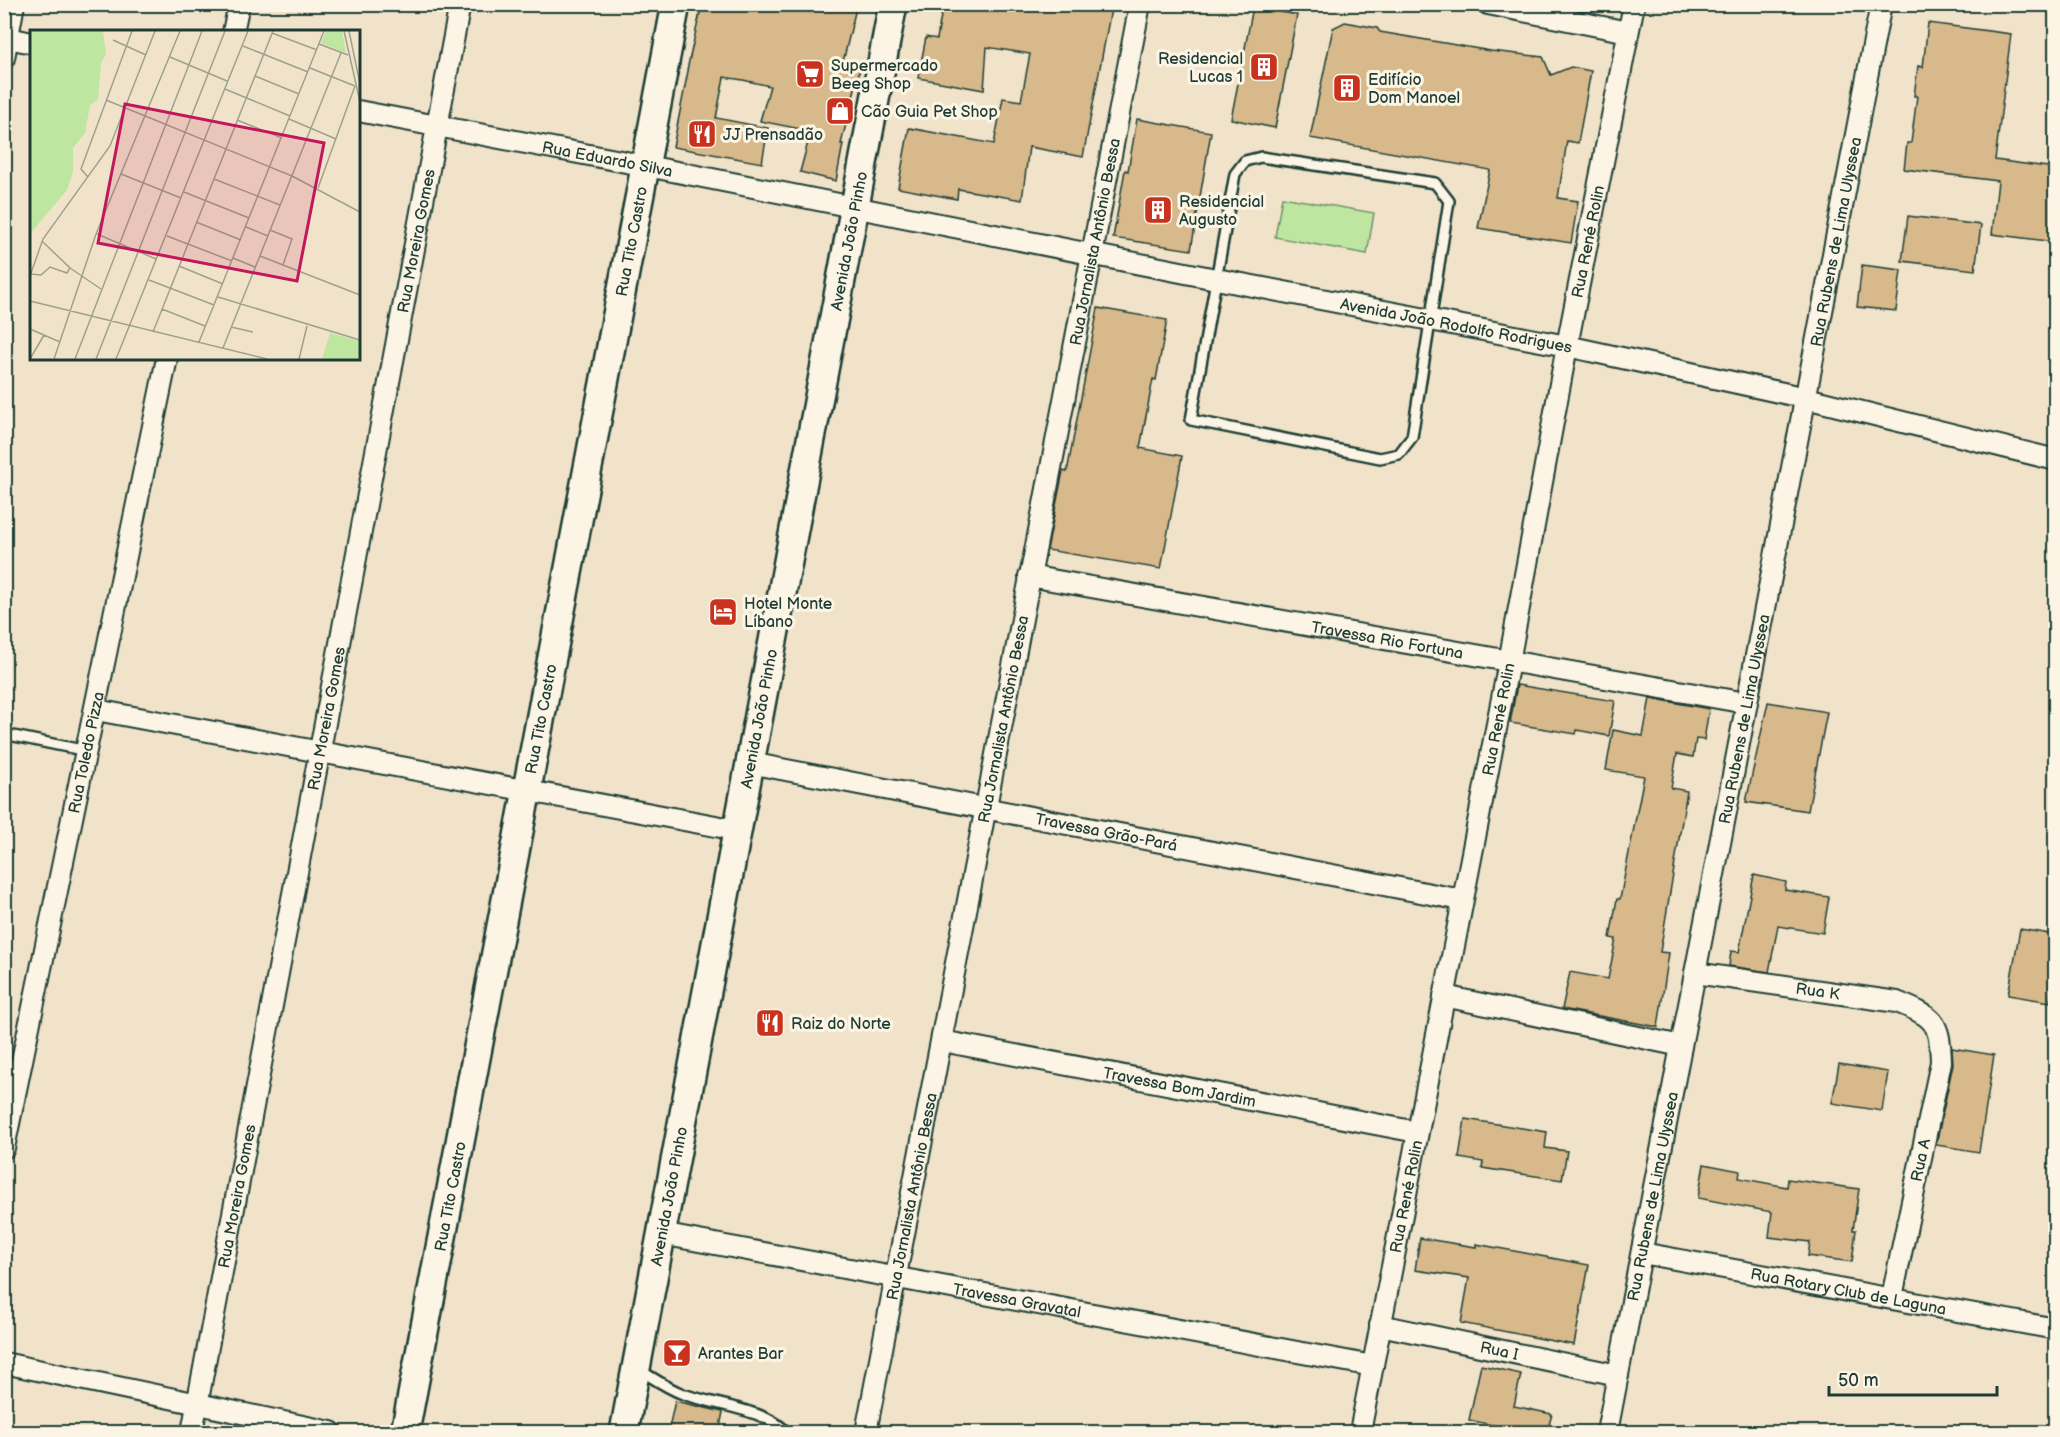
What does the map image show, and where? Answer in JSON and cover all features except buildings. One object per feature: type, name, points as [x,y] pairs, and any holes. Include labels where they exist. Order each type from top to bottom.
[{"type":"main road","name":"Rua Tito Castro","points":[[405,1432],[676,4]]},
{"type":"main road","name":"Avenida João Pinho","points":[[624,1432],[893,4]]},
{"type":"street","points":[[4,58],[6,37],[14,4]]},
{"type":"street","points":[[233,30],[239,4]]},
{"type":"street","name":"Rua Moreira Gomes","points":[[192,1432],[460,4]]},
{"type":"street","name":"Rua Jornalista Antônio Bessa","points":[[866,1432],[1140,4]]},
{"type":"street","points":[[1488,4],[1628,32]]},
{"type":"street","name":"Rua René Rolin","points":[[1360,1432],[1634,4]]},
{"type":"street","name":"Rua Rubens de Lima Ulyssea","points":[[1607,1432],[1881,4]]},
{"type":"street","points":[[6,37],[30,43]]},
{"type":"street","name":"Rua Eduardo Silva","points":[[360,111],[854,207]]},
{"type":"street","name":"Avenida João Rodolfo Rodrigues","points":[[854,207],[1567,346],[1806,398],[2055,460]]},
{"type":"street","name":"Rua Toledo Pizza","points":[[4,1148],[167,360]]},
{"type":"street","name":"Travessa Rio Fortuna","points":[[1029,576],[1746,703]]},
{"type":"street","points":[[96,710],[737,830]]},
{"type":"street","name":"Travessa Grão-Pará","points":[[750,763],[1462,900]]},
{"type":"street","name":"Rua K","points":[[1695,973],[1897,1002],[1921,1011],[1934,1023]]},
{"type":"street","points":[[1444,996],[1681,1046]]},
{"type":"street","name":"Rua A","points":[[1892,1297],[1941,1062],[1940,1038],[1934,1023]]},
{"type":"street","name":"Travessa Bom Jardim","points":[[942,1041],[1418,1132]]},
{"type":"street","name":"Travessa Gravatal","points":[[661,1234],[1372,1366]]},
{"type":"street","name":"Rua Rotary Club de Laguna","points":[[1642,1253],[1892,1297],[2055,1329]]},
{"type":"street","name":"Rua I","points":[[1380,1325],[1618,1375]]},
{"type":"street","points":[[4,1363],[331,1432]]},
{"type":"lane","points":[[1261,156],[1435,183],[1449,201],[1430,319],[1412,437],[1399,453],[1380,458],[1191,420],[1235,174],[1245,161],[1261,156]]},
{"type":"lane","points":[[4,734],[87,752]]},
{"type":"lane","points":[[636,1368],[684,1394],[768,1418],[786,1432]]},
{"type":"green space","points":[[1282,197],[1374,213],[1367,254],[1275,237]]},
{"type":"place","name":"Residencial Lucas 1","points":[[1264,67]]},
{"type":"place","name":"Supermercado Beeg Shop","points":[[810,74]]},
{"type":"place","name":"Edifício Dom Manoel","points":[[1347,88]]},
{"type":"place","name":"Cão Guia Pet Shop","points":[[840,111]]},
{"type":"place","name":"JJ Prensadão","points":[[702,134]]},
{"type":"place","name":"Residencial Augusto","points":[[1158,210]]},
{"type":"place","name":"Hotel Monte Líbano","points":[[723,612]]},
{"type":"place","name":"Raiz do Norte","points":[[770,1023]]},
{"type":"place","name":"Arantes Bar","points":[[677,1353]]}]
